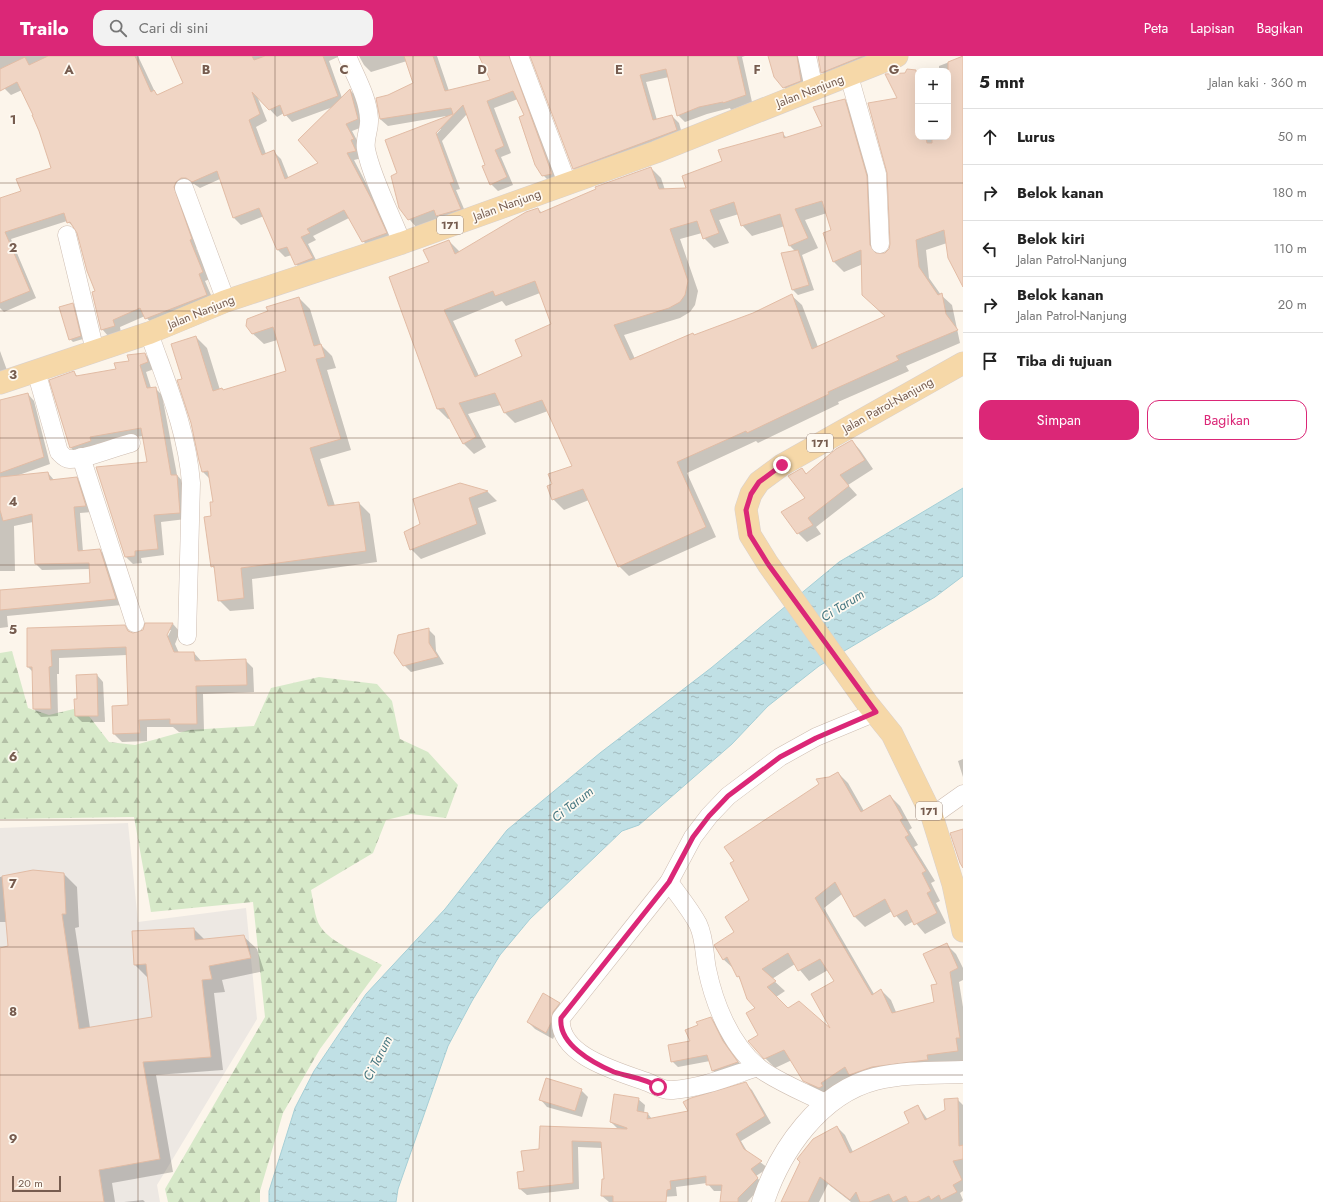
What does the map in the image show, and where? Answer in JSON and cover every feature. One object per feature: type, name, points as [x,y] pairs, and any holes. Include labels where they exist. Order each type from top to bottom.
[{"type":"main road","name":"Jalan Nanjung","points":[[0,383],[149,333],[226,301],[402,242],[656,152],[897,56]]},
{"type":"main road","name":"Jalan Patrol-Nanjung","points":[[963,363],[782,465],[759,482],[751,494],[746,510],[750,535],[768,564],[871,708],[892,734],[932,816],[953,884],[963,931]]},
{"type":"street","points":[[347,56],[369,112],[370,122],[365,137],[365,148],[369,162],[402,242]]},
{"type":"street","points":[[519,56],[567,183]]},
{"type":"street","points":[[808,56],[814,89]]},
{"type":"street","points":[[848,76],[877,174],[880,244]]},
{"type":"street","points":[[184,188],[226,301]]},
{"type":"street","points":[[67,235],[95,351]]},
{"type":"street","points":[[149,333],[181,425],[190,461],[191,483],[187,636]]},
{"type":"street","points":[[36,371],[59,452],[69,459],[131,443]]},
{"type":"street","points":[[81,457],[135,623]]},
{"type":"street","points":[[758,1067],[692,1088],[664,1090],[652,1083],[614,1071],[575,1049],[567,1040],[562,1030],[561,1018],[669,882],[693,837],[709,816],[728,796],[780,757],[871,708]]},
{"type":"street","points":[[932,816],[963,794]]},
{"type":"street","points":[[669,882],[687,905],[698,925],[704,944],[714,1000],[726,1026],[758,1067],[827,1104]]},
{"type":"street","points":[[763,1202],[773,1175],[789,1147],[827,1104],[858,1086],[874,1080],[914,1074],[963,1072]]},
{"type":"shaded area","points":[[128,823],[138,922],[246,908],[257,1019],[157,1185],[160,1202],[0,1202],[0,828]]},
{"type":"green space","points":[[12,651],[28,708],[49,715],[82,707],[109,742],[135,745],[189,730],[254,726],[271,688],[319,677],[377,684],[392,701],[400,739],[428,752],[458,785],[446,818],[411,814],[386,820],[373,853],[311,890],[317,919],[325,932],[339,943],[382,965],[320,1049],[283,1113],[260,1191],[260,1202],[168,1202],[165,1189],[265,1017],[253,902],[151,912],[134,817],[0,819],[0,653]]},
{"type":"water","name":"Ci Tarum","points":[[963,488],[963,576],[935,597],[819,666],[768,706],[732,744],[639,825],[622,831],[530,919],[500,955],[472,1001],[448,1046],[398,1189],[396,1202],[269,1202],[269,1191],[295,1108],[314,1071],[366,994],[445,909],[507,830],[600,753],[711,668],[839,562]]},
{"type":"building","points":[[48,56],[135,56],[151,92],[154,90],[157,95],[183,83],[171,56],[252,56],[254,60],[265,56],[323,56],[338,96],[284,116],[280,105],[269,110],[252,92],[260,114],[249,120],[258,145],[262,155],[274,150],[285,179],[318,163],[298,140],[350,89],[358,119],[346,124],[354,139],[351,140],[356,151],[347,153],[373,202],[387,233],[362,242],[344,210],[307,229],[310,233],[301,237],[313,258],[295,265],[287,247],[277,250],[259,208],[233,218],[217,171],[192,182],[186,178],[181,178],[176,182],[174,187],[192,239],[190,240],[203,272],[199,274],[207,295],[145,319],[140,308],[113,320],[115,326],[101,330],[92,292],[95,291],[87,271],[77,233],[70,222],[67,223],[64,213],[5,232],[30,291],[0,303],[0,198],[21,191],[16,179],[51,168],[33,115],[17,82],[0,91],[0,69],[25,57],[29,65]]},
{"type":"building","points":[[404,56],[433,56],[445,91],[490,80],[479,56],[509,56],[552,174],[542,176],[535,165],[519,117],[524,115],[513,91],[487,101],[504,146],[495,150],[507,177],[490,185],[482,166],[485,165],[463,105],[436,133],[454,182],[450,183],[461,209],[436,216],[434,210],[408,220],[399,208],[391,176],[397,173],[385,140],[453,114],[451,108],[380,119],[376,98],[388,95],[413,83]]},
{"type":"building","points":[[530,56],[737,56],[746,95],[723,103],[699,107],[677,116],[666,69],[640,75],[653,120],[672,115],[677,130],[573,169]]},
{"type":"building","points":[[768,56],[797,56],[801,81],[783,88],[774,77]]},
{"type":"building","points":[[818,56],[863,56],[821,73]]},
{"type":"building","points":[[963,56],[963,287],[948,258],[944,230],[916,240],[919,267],[938,295],[942,293],[946,314],[958,330],[896,356],[899,360],[828,392],[829,394],[747,433],[746,431],[677,462],[706,527],[618,567],[583,489],[552,500],[547,486],[552,484],[548,474],[572,466],[542,400],[504,413],[495,393],[459,403],[476,437],[463,444],[444,408],[437,409],[389,277],[429,262],[423,250],[449,240],[455,254],[526,212],[538,208],[540,213],[596,189],[595,187],[651,167],[659,189],[686,188],[682,176],[722,161],[718,150],[783,132],[784,138],[822,126],[813,107],[845,99],[867,176],[870,245],[876,253],[885,253],[889,249],[890,244],[887,173],[868,103],[897,98],[885,74],[905,73],[907,69],[915,70],[915,140],[926,140],[927,143],[932,143],[932,140],[951,140],[951,68],[948,68],[948,62]],"holes":[[[822,201],[831,230],[823,233],[833,262],[861,250],[862,295],[885,316],[812,349],[792,294],[753,313],[694,335],[693,333],[630,360],[614,325],[669,308],[680,302],[685,295],[688,281],[670,229],[697,221],[703,239],[719,233],[710,210],[734,202],[741,226],[780,214],[789,246],[808,238],[795,209]],[[535,281],[551,324],[515,340],[522,356],[475,377],[444,310],[493,291],[495,296]]]},
{"type":"building","points":[[798,250],[809,285],[792,290],[781,253]]},
{"type":"building","points":[[299,297],[314,346],[321,344],[325,357],[316,359],[341,439],[310,448],[328,506],[359,502],[366,551],[241,568],[244,598],[218,601],[214,566],[211,567],[204,517],[211,516],[210,502],[213,502],[208,471],[202,472],[191,423],[177,380],[182,379],[171,344],[196,336],[213,391],[222,388],[223,390],[286,371],[273,327],[252,334],[246,326],[247,319],[268,311],[266,307]]},
{"type":"building","points":[[73,303],[81,336],[69,340],[59,307]]},
{"type":"building","points":[[145,353],[148,362],[140,365],[147,388],[156,387],[171,475],[177,475],[180,513],[154,515],[158,549],[135,551],[135,556],[125,557],[96,467],[147,462],[141,428],[90,437],[91,441],[70,448],[49,380],[74,371],[76,376],[116,369],[114,363],[129,361],[127,355]]},
{"type":"building","points":[[28,393],[44,457],[0,473],[0,400]]},
{"type":"building","points":[[852,440],[865,460],[840,475],[849,486],[808,518],[813,525],[797,534],[781,512],[805,498],[788,476],[802,468],[806,474],[836,449]]},
{"type":"building","points":[[48,472],[50,480],[77,477],[86,506],[74,507],[78,551],[100,549],[116,599],[0,610],[0,590],[90,583],[89,563],[35,564],[32,514],[3,521],[0,510],[0,477]]},
{"type":"building","points":[[460,483],[488,491],[469,498],[477,524],[410,550],[404,532],[420,524],[413,499]]},
{"type":"building","points":[[145,623],[173,623],[167,635],[174,652],[194,652],[195,661],[246,659],[247,685],[196,686],[197,724],[170,724],[170,719],[139,720],[140,733],[113,734],[112,706],[128,705],[126,647],[51,650],[52,666],[49,667],[51,709],[33,709],[32,667],[27,667],[27,628],[125,625],[128,631],[133,633],[143,630]]},
{"type":"building","points":[[429,628],[429,643],[438,657],[403,666],[394,653],[398,635]]},
{"type":"building","points":[[97,674],[98,716],[75,716],[74,699],[77,699],[76,675]]},
{"type":"building","points":[[838,772],[861,812],[890,795],[903,818],[900,820],[909,835],[905,837],[926,871],[922,873],[931,891],[927,893],[937,913],[914,925],[907,910],[894,917],[885,899],[854,917],[835,882],[815,898],[872,995],[881,989],[892,1013],[934,1002],[931,985],[937,984],[923,954],[947,943],[958,968],[950,972],[960,1038],[956,1038],[958,1051],[927,1055],[928,1060],[872,1067],[849,1075],[845,1067],[821,1083],[823,1086],[819,1088],[803,1081],[784,1050],[764,1059],[748,1041],[758,1035],[746,1013],[755,1008],[747,999],[739,976],[737,977],[727,957],[723,960],[714,945],[734,932],[725,917],[749,900],[730,863],[734,861],[724,847],[819,784],[816,779],[829,777]],"holes":[[[788,953],[798,971],[820,959],[834,981],[811,994],[830,1028],[799,1001],[788,1008],[767,987],[776,981],[762,969]]]},
{"type":"building","points":[[963,829],[963,868],[950,833]]},
{"type":"building","points":[[33,870],[64,873],[66,914],[62,914],[79,1029],[152,1017],[146,964],[134,965],[132,931],[194,928],[195,940],[244,935],[251,958],[209,966],[212,979],[202,980],[211,1057],[143,1062],[160,1159],[99,1170],[104,1202],[0,1202],[0,948],[8,946],[2,876]]},
{"type":"building","points":[[543,993],[560,1003],[553,1012],[551,1023],[546,1033],[527,1022]]},
{"type":"building","points":[[711,1017],[723,1041],[738,1062],[712,1071],[707,1055],[671,1062],[668,1045],[690,1041],[685,1030],[698,1025],[696,1022]]},
{"type":"building","points":[[546,1078],[582,1089],[575,1111],[539,1100]]},
{"type":"building","points":[[746,1082],[765,1116],[736,1134],[744,1149],[762,1161],[751,1169],[758,1178],[738,1198],[738,1202],[720,1202],[722,1185],[706,1185],[706,1176],[670,1181],[671,1189],[667,1190],[666,1202],[613,1202],[613,1196],[601,1196],[602,1179],[604,1179],[601,1142],[572,1141],[573,1183],[519,1189],[517,1172],[524,1171],[521,1151],[539,1149],[540,1126],[627,1129],[610,1122],[614,1094],[639,1098],[637,1111],[648,1113],[647,1119],[688,1111],[683,1102],[691,1098]]},
{"type":"building","points":[[958,1098],[959,1146],[963,1145],[963,1159],[953,1161],[962,1180],[953,1185],[957,1192],[941,1200],[939,1195],[931,1200],[929,1196],[917,1202],[909,1202],[906,1196],[893,1202],[889,1194],[869,1202],[860,1202],[856,1192],[850,1200],[820,1177],[808,1202],[781,1202],[800,1162],[797,1159],[813,1139],[837,1126],[850,1153],[909,1123],[904,1112],[918,1105],[925,1120],[945,1110],[944,1099]]},
{"type":"route","points":[[658,1087],[652,1083],[614,1071],[575,1049],[567,1040],[562,1030],[560,1023],[561,1018],[669,882],[693,837],[709,816],[728,796],[780,757],[816,738],[876,712],[867,703],[768,564],[750,535],[746,510],[751,494],[759,482],[782,465]]}]
